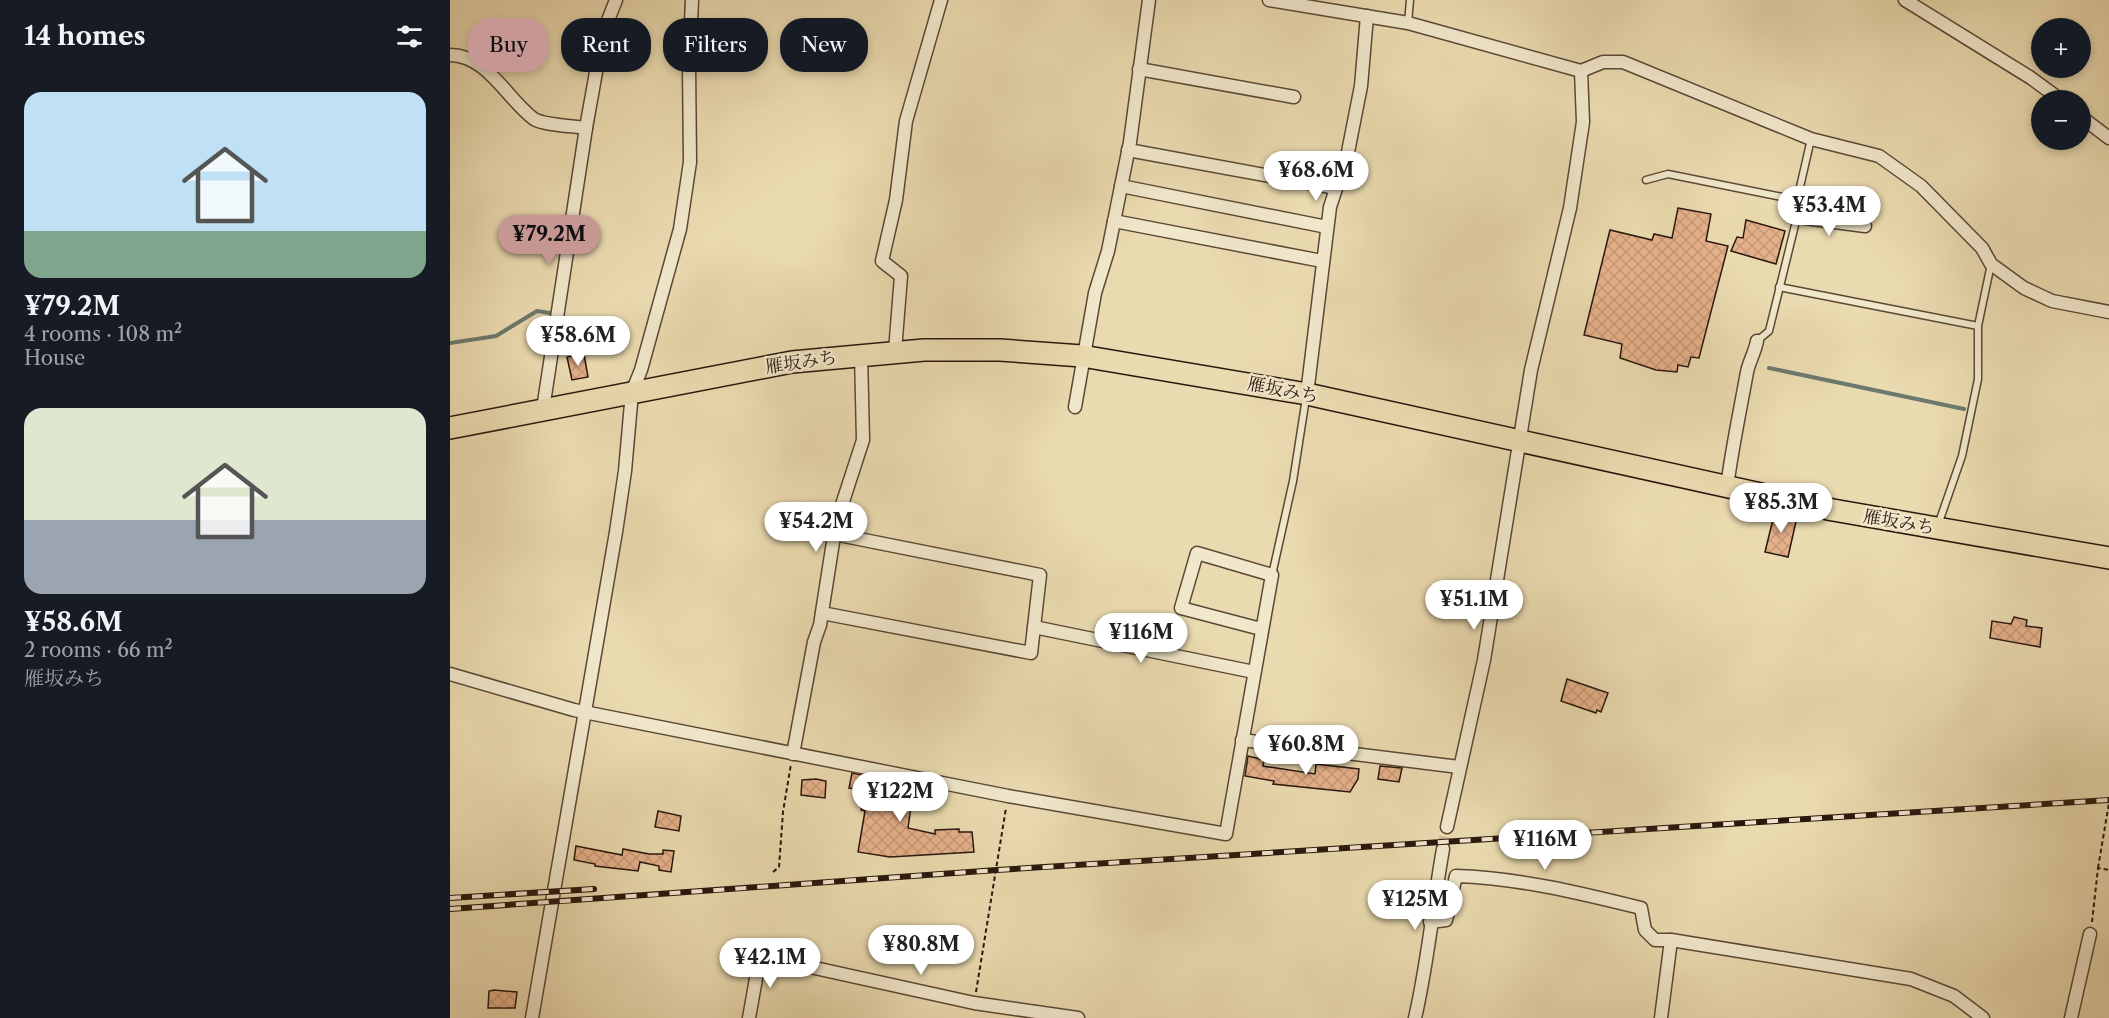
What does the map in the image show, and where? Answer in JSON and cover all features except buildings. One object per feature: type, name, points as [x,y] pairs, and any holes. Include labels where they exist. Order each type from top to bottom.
[{"type":"highway","name":"雁坂みち","points":[[450,428],[792,362],[861,354],[895,351],[1000,350],[1082,356],[1307,394],[1727,487],[1937,529],[2109,558]]},
{"type":"street","points":[[543,410],[586,128],[603,33],[616,0]]},
{"type":"street","points":[[532,1018],[586,712],[625,471],[632,392],[641,370],[675,248],[685,195],[690,162],[689,66],[692,0]]},
{"type":"street","points":[[895,351],[901,276],[882,261],[896,200],[906,121],[940,0]]},
{"type":"street","points":[[1075,408],[1082,356],[1095,293],[1114,221],[1128,150],[1149,0]]},
{"type":"street","points":[[1269,0],[1408,23],[1581,70],[1603,62],[1623,62],[1811,139],[1867,152],[1903,171],[1921,186],[1982,248],[1991,264],[2024,288],[2052,301],[2109,312]]},
{"type":"street","points":[[1905,0],[2047,90]]},
{"type":"street","points":[[1307,394],[1327,227],[1336,188],[1348,152],[1361,86],[1367,16]]},
{"type":"street","points":[[450,55],[464,55],[480,66],[536,120],[586,128]]},
{"type":"street","points":[[1139,69],[1293,97]]},
{"type":"street","points":[[1447,827],[1484,660],[1531,370],[1570,208],[1583,122],[1581,70]]},
{"type":"street","points":[[2091,124],[2109,138]]},
{"type":"street","points":[[1128,150],[1336,188]]},
{"type":"street","points":[[1121,186],[1327,227]]},
{"type":"street","points":[[1797,217],[1865,226]]},
{"type":"street","points":[[1114,221],[1322,261]]},
{"type":"street","points":[[1727,487],[1747,369],[1757,341]]},
{"type":"street","points":[[793,754],[822,613],[834,534],[863,440],[861,354]]},
{"type":"street","points":[[822,613],[1031,653],[1040,575],[834,534]]},
{"type":"street","points":[[450,674],[586,712],[1008,796],[1226,834],[1272,575],[1197,553],[1181,609],[1262,629]]},
{"type":"street","points":[[1034,627],[1254,672]]},
{"type":"street","points":[[1242,740],[1459,767]]},
{"type":"street","points":[[1415,1018],[1426,971],[1430,922],[1443,849]]},
{"type":"street","points":[[1430,922],[1446,920],[1456,876],[1497,877],[1576,892],[1641,908],[1645,930],[1655,940],[1671,940],[1911,979],[1954,996],[1983,1018]]},
{"type":"street","points":[[2071,1018],[2090,934]]},
{"type":"street","points":[[1661,1018],[1671,940]]},
{"type":"street","points":[[749,1018],[760,956],[974,1004],[1078,1018]]},
{"type":"lane","points":[[1408,23],[1410,0]]},
{"type":"lane","points":[[1757,341],[1769,331],[1797,217],[1797,200],[1811,139]]},
{"type":"lane","points":[[1646,180],[1668,174],[1797,200]]},
{"type":"lane","points":[[1937,529],[1962,456],[1967,433],[1978,379],[1978,326],[1991,264]]},
{"type":"lane","points":[[1779,286],[1978,326]]},
{"type":"lane","points":[[1272,575],[1293,480],[1307,394]]},
{"type":"path","points":[[773,872],[779,867],[783,812],[793,754]]},
{"type":"path","points":[[974,1004],[1008,796]]},
{"type":"path","points":[[2090,934],[2109,803]]},
{"type":"path","points":[[2098,868],[2109,870]]},
{"type":"waterway","points":[[450,343],[496,336],[537,311],[556,314]]},
{"type":"waterway","points":[[1769,368],[1964,409]]},
{"type":"tunnel","points":[[1443,849],[1447,827]]},
{"type":"railway","points":[[450,909],[997,870],[2109,800]]},
{"type":"railway","points":[[450,898],[594,889]]}]
